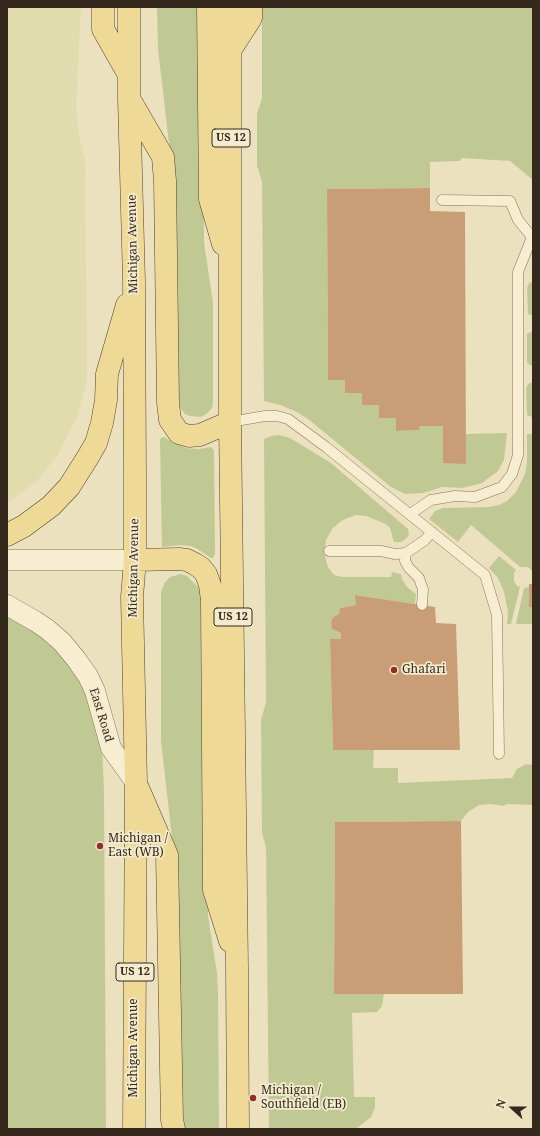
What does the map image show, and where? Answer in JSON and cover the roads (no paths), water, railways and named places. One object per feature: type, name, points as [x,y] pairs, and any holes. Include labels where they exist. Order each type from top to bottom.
[{"type":"main road","points":[[103,7],[103,29],[129,76]]},
{"type":"main road","name":"Michigan Avenue","points":[[129,7],[129,99],[134,281],[135,560],[132,597],[136,783],[134,1129]]},
{"type":"main road","points":[[208,7],[210,199],[230,268]]},
{"type":"main road","name":"US 12","points":[[230,7],[230,422],[238,1129]]},
{"type":"main road","points":[[231,48],[251,18],[251,7]]},
{"type":"main road","points":[[129,99],[163,157],[165,181],[168,403],[170,420],[179,433],[189,436],[200,435],[230,422]]},
{"type":"main road","points":[[7,535],[38,517],[60,498],[73,481],[91,452],[102,423],[106,400],[107,374],[134,281]]},
{"type":"main road","points":[[135,560],[187,560],[201,568],[206,574],[210,586],[212,600],[214,890],[237,966]]},
{"type":"main road","points":[[136,783],[167,856],[172,1120],[174,1129]]},
{"type":"street","points":[[7,560],[135,560]]},
{"type":"street","name":"East Road","points":[[7,605],[47,629],[62,642],[76,659],[88,676],[95,691],[111,748],[136,783]]},
{"type":"lane","points":[[410,514],[430,500],[455,496],[475,497],[502,487],[512,474],[518,455],[518,272],[532,237],[518,220],[510,201],[442,200]]},
{"type":"lane","points":[[230,422],[265,416],[277,416],[288,420],[326,447],[485,575],[497,615],[499,754]]},
{"type":"lane","points":[[328,551],[381,551],[395,554],[406,553],[425,540],[432,532]]},
{"type":"lane","points":[[406,553],[405,561],[409,568],[419,578],[423,589],[422,605]]},
{"type":"place","name":"Ghafari","points":[[394,670]]},
{"type":"place","name":"Michigan / East (WB)","points":[[100,846]]},
{"type":"place","name":"Michigan / Southfield (EB)","points":[[253,1098]]}]
